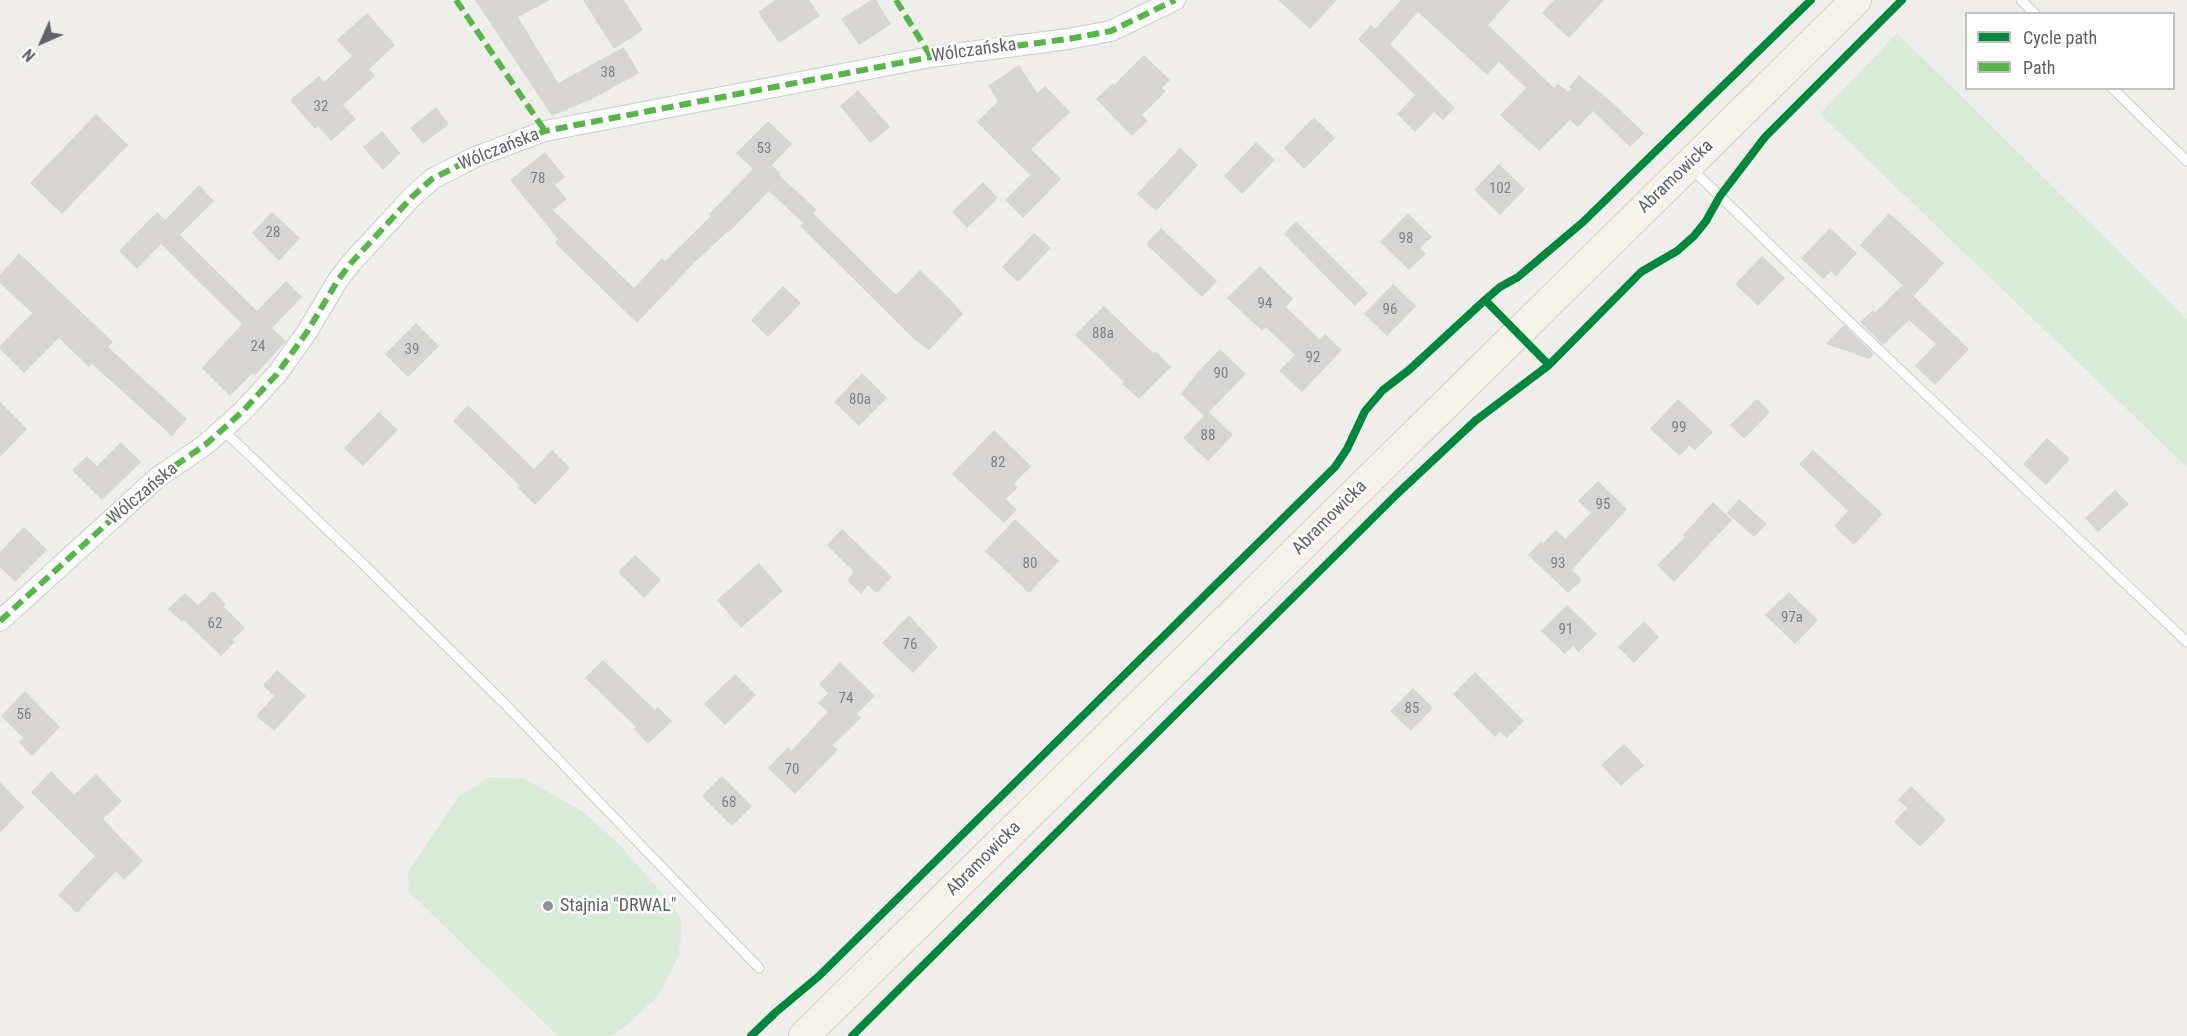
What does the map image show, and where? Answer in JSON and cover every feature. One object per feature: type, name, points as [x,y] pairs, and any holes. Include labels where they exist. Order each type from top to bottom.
[{"type":"main road","name":"Abramowicka","points":[[813,1031],[1856,0]]},
{"type":"street","name":"Wólczańska","points":[[0,621],[157,478],[205,445],[242,412],[277,374],[351,263],[412,197],[432,179],[475,157],[545,131],[931,57],[1111,31],[1175,0]]},
{"type":"lane","points":[[2021,0],[2033,12]]},
{"type":"lane","points":[[2114,90],[2187,161]]},
{"type":"lane","points":[[1688,165],[1836,309],[2187,642]]},
{"type":"lane","points":[[222,429],[503,702],[759,968]]},
{"type":"green space","points":[[1897,33],[2187,319],[2187,467],[1820,114]]},
{"type":"green space","name":"Stajnia \"DRWAL\"","points":[[489,777],[525,779],[582,811],[620,845],[671,904],[682,921],[679,955],[658,996],[626,1026],[611,1036],[558,1036],[409,892],[408,872],[459,796]]},
{"type":"building","points":[[475,0],[550,0],[518,17],[558,83],[624,47],[639,73],[594,98],[552,116]]},
{"type":"building","points":[[583,0],[624,0],[643,30],[614,49]]},
{"type":"building","points":[[775,0],[809,0],[820,16],[779,43],[758,12]]},
{"type":"building","points":[[871,0],[876,0],[891,24],[859,45],[841,19]]},
{"type":"building","points":[[1278,0],[1337,0],[1310,29]]},
{"type":"building","points":[[1401,0],[1510,0],[1488,25],[1554,88],[1558,84],[1568,92],[1571,89],[1569,87],[1579,75],[1644,133],[1630,147],[1593,111],[1578,127],[1570,120],[1539,151],[1500,115],[1526,88],[1499,62],[1487,75],[1418,12],[1390,44],[1455,108],[1443,120],[1434,112],[1415,132],[1397,114],[1415,95],[1358,39],[1371,25],[1375,29]]},
{"type":"building","points":[[1554,0],[1604,0],[1569,38],[1542,13]]},
{"type":"building","points":[[367,13],[395,45],[369,69],[375,76],[343,105],[356,119],[331,141],[318,126],[315,129],[290,100],[319,76],[324,82],[352,56],[337,40]]},
{"type":"building","points":[[1144,55],[1170,80],[1162,88],[1166,91],[1142,115],[1148,121],[1132,136],[1096,99],[1113,83],[1114,85]]},
{"type":"building","points":[[1019,65],[1037,93],[1045,86],[1070,112],[1031,149],[1061,179],[1023,218],[1005,200],[1030,175],[977,122],[998,101],[988,86]]},
{"type":"building","points":[[858,90],[890,127],[870,143],[840,106]]},
{"type":"building","points":[[436,107],[449,124],[423,144],[410,128]]},
{"type":"building","points":[[96,114],[128,145],[62,214],[30,183]]},
{"type":"building","points":[[1314,117],[1335,138],[1304,169],[1284,148]]},
{"type":"building","points":[[768,121],[792,144],[772,165],[780,173],[779,175],[817,210],[813,213],[896,295],[920,270],[963,314],[929,350],[915,340],[800,226],[803,223],[769,191],[728,233],[693,264],[637,323],[555,243],[558,239],[510,180],[545,152],[565,177],[555,185],[567,199],[553,210],[634,288],[662,258],[665,261],[711,216],[709,214],[753,169],[736,153]]},
{"type":"building","points":[[382,131],[400,153],[383,170],[363,147]]},
{"type":"building","points":[[1256,142],[1275,160],[1242,194],[1224,176]]},
{"type":"building","points":[[1180,148],[1198,165],[1156,211],[1137,194]]},
{"type":"building","points":[[1499,164],[1525,189],[1500,215],[1474,190]]},
{"type":"building","points":[[983,182],[998,198],[967,228],[952,212]]},
{"type":"building","points":[[199,185],[214,201],[180,235],[257,311],[286,281],[302,297],[272,328],[286,341],[255,375],[253,373],[230,396],[202,368],[242,324],[161,244],[137,269],[119,251],[157,212],[165,220]]},
{"type":"building","points":[[272,212],[300,238],[279,261],[252,233]]},
{"type":"building","points":[[1408,213],[1432,237],[1420,248],[1426,254],[1409,270],[1380,242]]},
{"type":"building","points":[[1889,213],[1944,263],[1914,296],[1860,245]]},
{"type":"building","points":[[1296,221],[1368,293],[1355,306],[1284,234]]},
{"type":"building","points":[[1161,228],[1217,281],[1202,297],[1146,244]]},
{"type":"building","points":[[1830,228],[1857,253],[1836,276],[1831,271],[1823,279],[1801,258]]},
{"type":"building","points":[[1034,233],[1051,248],[1018,282],[1002,267]]},
{"type":"building","points":[[19,253],[113,342],[108,347],[187,419],[172,436],[92,364],[89,367],[59,338],[24,373],[0,349],[0,346],[32,313],[0,283],[0,275]]},
{"type":"building","points":[[1762,256],[1785,278],[1758,306],[1735,284]]},
{"type":"building","points":[[1260,266],[1293,299],[1286,307],[1320,340],[1325,334],[1342,350],[1302,392],[1279,371],[1295,355],[1266,327],[1262,331],[1227,298]]},
{"type":"building","points":[[1393,284],[1416,306],[1387,336],[1364,314]]},
{"type":"building","points":[[1902,285],[1969,349],[1935,385],[1915,366],[1936,344],[1909,320],[1883,345],[1860,322],[1873,310],[1875,313]]},
{"type":"building","points":[[783,286],[801,303],[768,337],[751,320]]},
{"type":"building","points":[[1104,306],[1171,367],[1139,399],[1075,335]]},
{"type":"building","points":[[416,323],[439,346],[408,377],[385,354]]},
{"type":"building","points":[[1844,325],[1874,354],[1869,359],[1826,344]]},
{"type":"building","points":[[1220,349],[1246,374],[1209,412],[1233,435],[1208,461],[1183,438],[1204,416],[1181,394]]},
{"type":"building","points":[[862,373],[887,398],[859,426],[834,402]]},
{"type":"building","points":[[1678,399],[1713,432],[1695,450],[1689,446],[1680,456],[1650,429]]},
{"type":"building","points":[[1757,399],[1770,412],[1744,439],[1730,425]]},
{"type":"building","points":[[0,402],[27,429],[0,457]]},
{"type":"building","points":[[468,405],[534,469],[552,450],[570,468],[535,505],[517,487],[519,485],[453,421]]},
{"type":"building","points":[[379,412],[398,430],[363,466],[344,448]]},
{"type":"building","points":[[994,430],[1031,466],[1014,484],[1018,487],[1006,499],[1017,510],[1004,523],[952,474]]},
{"type":"building","points":[[2047,438],[2070,459],[2046,485],[2023,464]]},
{"type":"building","points":[[121,442],[141,462],[102,500],[72,470],[87,456],[97,466]]},
{"type":"building","points":[[1813,450],[1883,514],[1854,545],[1834,526],[1848,511],[1799,464]]},
{"type":"building","points":[[1598,481],[1627,509],[1572,570],[1582,580],[1568,593],[1528,555],[1556,530],[1565,539],[1591,513],[1578,501]]},
{"type":"building","points":[[2115,490],[2129,504],[2098,532],[2085,518]]},
{"type":"building","points":[[1739,499],[1767,524],[1754,537],[1727,513]]},
{"type":"building","points":[[1713,502],[1732,520],[1674,582],[1657,565],[1685,537],[1683,535]]},
{"type":"building","points":[[1015,519],[1059,561],[1029,593],[985,551]]},
{"type":"building","points":[[24,527],[47,550],[15,582],[0,567],[0,552]]},
{"type":"building","points":[[842,529],[892,577],[877,593],[868,585],[861,594],[847,580],[854,572],[827,545]]},
{"type":"building","points":[[635,555],[661,580],[644,598],[618,572]]},
{"type":"building","points":[[759,563],[783,591],[741,628],[717,600]]},
{"type":"building","points":[[213,591],[226,604],[224,607],[245,628],[232,640],[235,642],[221,656],[184,620],[182,622],[168,609],[185,593],[198,605]]},
{"type":"building","points":[[1789,592],[1818,620],[1795,644],[1765,615]]},
{"type":"building","points":[[1567,605],[1597,634],[1579,652],[1573,646],[1565,654],[1541,631]]},
{"type":"building","points":[[909,615],[938,647],[913,673],[882,643]]},
{"type":"building","points":[[1644,621],[1659,637],[1634,663],[1618,647]]},
{"type":"building","points":[[603,660],[655,710],[658,707],[672,721],[648,744],[634,729],[636,727],[585,678]]},
{"type":"building","points":[[840,662],[875,696],[857,714],[861,718],[833,745],[838,750],[795,794],[768,768],[788,747],[791,751],[828,712],[818,703],[828,693],[819,684]]},
{"type":"building","points":[[277,670],[306,696],[274,731],[256,716],[274,696],[263,685]]},
{"type":"building","points":[[1475,672],[1524,721],[1507,738],[1500,732],[1495,737],[1453,694]]},
{"type":"building","points":[[735,674],[756,695],[725,725],[704,704]]},
{"type":"building","points":[[1413,688],[1433,708],[1411,731],[1390,711]]},
{"type":"building","points":[[25,691],[60,727],[32,756],[19,742],[23,738],[1,716]]},
{"type":"building","points":[[1624,744],[1644,765],[1621,786],[1601,765]]},
{"type":"building","points":[[51,771],[74,795],[96,774],[122,801],[103,819],[143,861],[124,880],[116,871],[77,913],[58,895],[95,856],[31,792]]},
{"type":"building","points":[[722,776],[752,806],[732,826],[702,796]]},
{"type":"building","points":[[0,782],[24,807],[0,833]]},
{"type":"building","points":[[1911,786],[1946,820],[1920,847],[1894,822],[1907,808],[1898,800]]},
{"type":"marked path","points":[[456,0],[545,131]]},
{"type":"marked path","points":[[896,0],[931,57]]},
{"type":"marked path","points":[[0,621],[157,478],[205,445],[242,412],[277,374],[351,263],[412,197],[432,179],[475,157],[545,131],[931,57],[1111,31],[1175,0]]},
{"type":"cycle path","points":[[751,1036],[819,976],[1335,467],[1347,449],[1365,411],[1383,390],[1409,370],[1500,287],[1518,277],[1583,222],[1811,0]]},
{"type":"cycle path","points":[[852,1036],[1397,494],[1475,421],[1549,365],[1641,272],[1677,251],[1694,236],[1706,221],[1720,196],[1765,137],[1902,0]]},
{"type":"cycle path","points":[[1485,300],[1549,365]]},
{"type":"place","name":"Stajnia \"DRWAL\"","points":[[548,906]]}]
